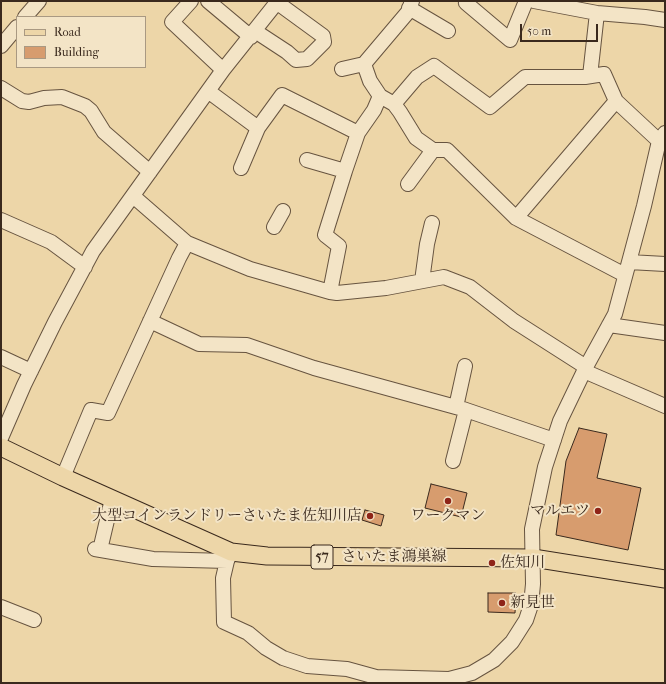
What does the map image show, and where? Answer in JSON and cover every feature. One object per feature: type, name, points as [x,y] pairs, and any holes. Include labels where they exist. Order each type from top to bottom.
[{"type":"main road","name":"さいたま鴻巣線","points":[[1,447],[112,499],[229,557],[533,558],[665,579]]},
{"type":"street","points":[[26,16],[38,1]]},
{"type":"street","points":[[191,1],[172,22],[223,70]]},
{"type":"street","points":[[1,438],[31,370],[93,251],[223,70],[253,34],[277,2],[323,36],[324,42],[307,59],[296,60],[286,52],[253,34],[208,1]]},
{"type":"street","points":[[467,1],[466,3],[510,40],[526,1]]},
{"type":"street","points":[[534,1],[597,13],[665,20]]},
{"type":"street","points":[[342,69],[364,64],[408,12],[410,4],[448,31]]},
{"type":"street","points":[[590,76],[597,13]]},
{"type":"street","points":[[1,46],[16,28]]},
{"type":"street","points":[[364,64],[370,81],[380,96],[394,104],[416,138],[433,150],[447,150],[516,218],[627,268],[665,264]]},
{"type":"street","points":[[112,499],[97,549],[153,559],[229,557],[223,578],[224,622],[248,633],[266,648],[283,658],[307,666],[347,669],[376,680],[449,679],[472,673],[494,660],[512,642],[526,620],[531,605],[533,584],[532,529],[545,466],[560,421],[585,369],[615,314],[662,137],[616,101],[604,74],[590,76],[525,77],[490,107],[434,66],[417,77],[394,104]]},
{"type":"street","points":[[1,88],[22,101],[29,102],[44,98],[62,97],[85,106],[91,111],[104,132],[150,172]]},
{"type":"street","points":[[208,91],[258,128]]},
{"type":"street","points":[[241,168],[258,128],[282,95],[358,133]]},
{"type":"street","points":[[330,292],[338,246],[325,235],[358,133],[374,110],[380,96]]},
{"type":"street","points":[[516,218],[616,101]]},
{"type":"street","points":[[408,184],[433,150]]},
{"type":"street","points":[[307,160],[345,171]]},
{"type":"street","points":[[133,196],[187,244],[250,269],[337,294],[386,288],[444,277],[470,287],[514,321],[585,369],[665,406]]},
{"type":"street","points":[[274,227],[283,211]]},
{"type":"street","points":[[1,220],[51,242],[85,267]]},
{"type":"street","points":[[422,281],[427,244],[432,223]]},
{"type":"street","points":[[63,477],[91,410],[108,413],[178,258],[187,244]]},
{"type":"street","points":[[150,321],[199,344],[247,345],[314,368],[461,408],[554,440]]},
{"type":"street","points":[[609,325],[664,330]]},
{"type":"street","points":[[1,357],[31,370]]},
{"type":"street","points":[[453,461],[461,408],[465,366]]},
{"type":"street","points":[[1,607],[34,620]]},
{"type":"building","name":"マルエツ","points":[[579,428],[607,434],[597,478],[641,488],[628,550],[556,535],[566,461]]},
{"type":"building","points":[[431,484],[467,493],[461,517],[425,508]]},
{"type":"building","points":[[365,510],[384,515],[381,526],[362,520]]},
{"type":"building","name":"新見世","points":[[488,593],[516,593],[515,613],[488,612]]},
{"type":"place","name":"ワークマン","points":[[448,501]]},
{"type":"place","name":"マルエツ","points":[[598,511]]},
{"type":"place","name":"大型コインランドリーさいたま佐知川店","points":[[370,516]]},
{"type":"place","name":"佐知川","points":[[492,563]]},
{"type":"place","name":"新見世","points":[[502,603]]}]
